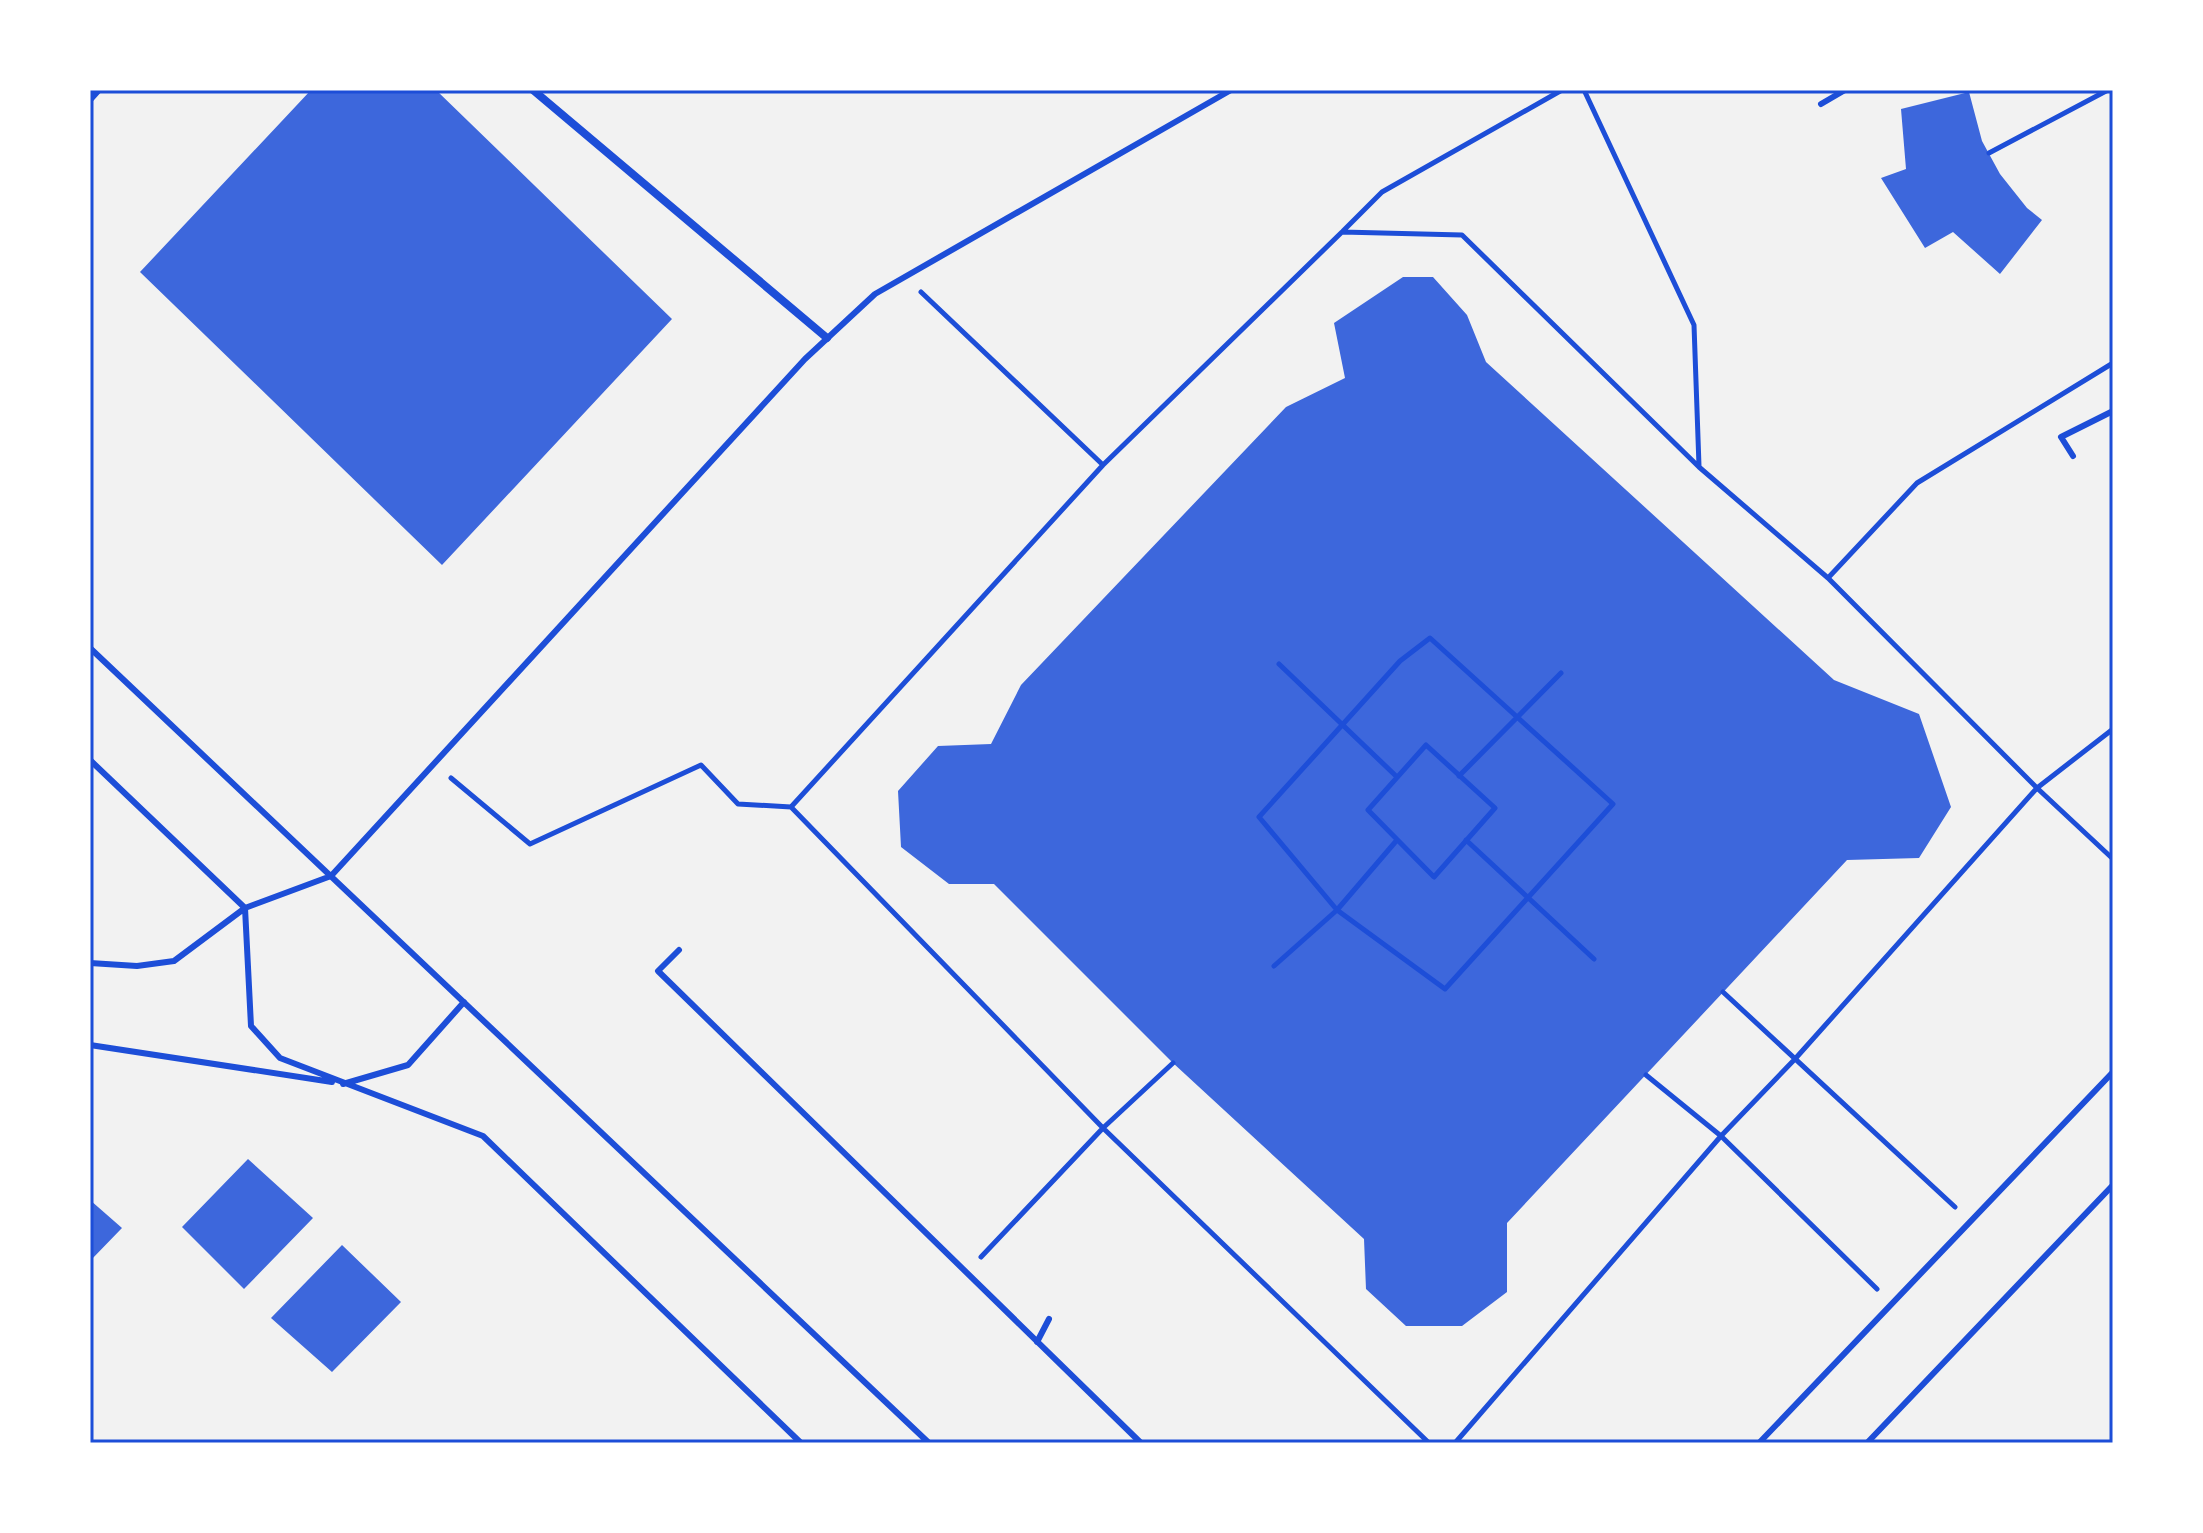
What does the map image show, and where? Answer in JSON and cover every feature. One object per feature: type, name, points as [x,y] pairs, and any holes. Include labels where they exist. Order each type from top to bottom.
[{"type":"street","points":[[533,90],[827,338]]},
{"type":"lane","points":[[90,100],[99,90]]},
{"type":"lane","points":[[90,963],[137,966],[174,961],[245,908],[331,876],[827,338],[875,294],[1231,90]]},
{"type":"lane","points":[[1821,104],[1845,90]]},
{"type":"lane","points":[[2073,456],[2061,437],[2113,411]]},
{"type":"lane","points":[[90,648],[929,1443]]},
{"type":"lane","points":[[90,760],[245,908],[251,1026],[280,1058],[483,1136],[801,1443]]},
{"type":"lane","points":[[679,950],[658,971],[1141,1443]]},
{"type":"lane","points":[[90,1045],[343,1084],[408,1065],[464,1002]]},
{"type":"lane","points":[[1759,1443],[2113,1072]]},
{"type":"lane","points":[[1867,1443],[2113,1185]]},
{"type":"lane","points":[[1037,1342],[1049,1319]]},
{"type":"path","points":[[791,807],[1103,465],[1382,192],[1562,90]]},
{"type":"path","points":[[1584,90],[1694,325],[1699,467]]},
{"type":"path","points":[[1989,153],[2108,90]]},
{"type":"path","points":[[1342,232],[1462,235],[1699,467],[1828,578],[2037,788],[2113,859]]},
{"type":"path","points":[[905,277],[1103,465]]},
{"type":"path","points":[[1828,578],[1917,483],[2113,363]]},
{"type":"path","points":[[1430,638],[1517,717],[1613,804],[1445,989],[1337,910],[1259,817],[1400,661],[1430,638]]},
{"type":"path","points":[[1279,664],[1397,777]]},
{"type":"path","points":[[1459,776],[1561,673]]},
{"type":"path","points":[[1455,1443],[1721,1136],[1795,1059],[2037,788],[2113,729]]},
{"type":"path","points":[[1426,745],[1495,808],[1434,877],[1368,810],[1397,777],[1426,745]]},
{"type":"path","points":[[433,764],[530,844],[701,765],[738,804],[791,807],[1103,1128],[1429,1443]]},
{"type":"path","points":[[1274,966],[1337,910],[1397,840]]},
{"type":"path","points":[[1466,840],[1526,900],[1594,959]]},
{"type":"path","points":[[1723,992],[1971,1221]]},
{"type":"path","points":[[966,1272],[1103,1128],[1173,1063]]},
{"type":"path","points":[[1646,1075],[1721,1136],[1892,1304]]},
{"type":"building","points":[[311,90],[436,90],[672,319],[442,565],[140,272]]},
{"type":"building","points":[[1969,92],[1982,141],[2000,174],[2027,208],[2042,220],[2000,274],[1953,232],[1925,248],[1881,178],[1906,169],[1901,109]]},
{"type":"building","points":[[1403,277],[1433,277],[1467,315],[1486,362],[1834,680],[1919,714],[1951,807],[1919,858],[1847,860],[1507,1223],[1507,1292],[1462,1326],[1406,1326],[1366,1289],[1364,1239],[1173,1063],[994,884],[949,884],[901,847],[898,791],[938,746],[991,744],[1021,685],[1286,407],[1345,378],[1334,323]]},
{"type":"building","points":[[248,1159],[313,1218],[244,1289],[182,1227]]},
{"type":"building","points":[[90,1200],[122,1228],[90,1261]]},
{"type":"building","points":[[342,1245],[401,1302],[332,1372],[271,1318]]}]
